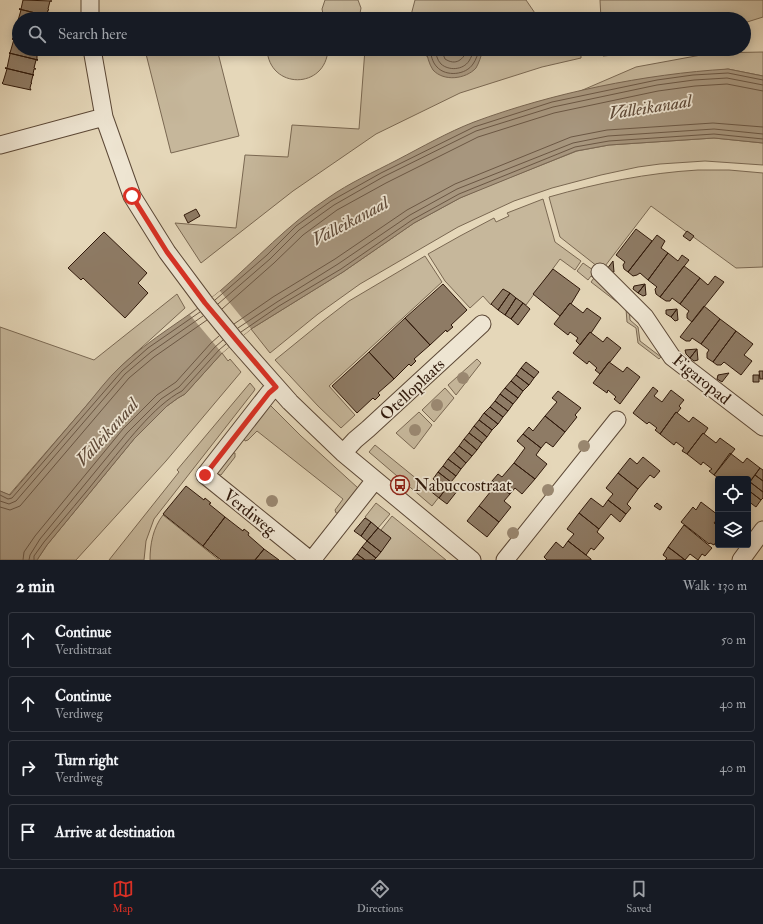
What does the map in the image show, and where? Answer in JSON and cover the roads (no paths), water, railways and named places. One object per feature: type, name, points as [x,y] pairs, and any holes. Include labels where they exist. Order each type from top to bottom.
[{"type":"street","points":[[90,0],[90,12]]},
{"type":"street","points":[[93,56],[104,117],[132,196],[167,252],[205,303],[276,387],[343,453],[472,560]]},
{"type":"street","points":[[0,145],[104,117]]},
{"type":"street","name":"Figaropad","points":[[600,272],[645,317],[672,357],[763,427]]},
{"type":"street","name":"Otelloplaats","points":[[343,453],[355,440],[482,324]]},
{"type":"street","name":"Verdiweg","points":[[276,387],[269,393],[205,475],[311,560],[374,480]]},
{"type":"street","points":[[505,560],[617,420]]},
{"type":"street","points":[[741,560],[763,530]]},
{"type":"water","points":[[427,56],[481,56],[476,68],[472,72],[455,78],[449,78],[438,74],[433,70]]},
{"type":"water","name":"Valleikanaal","points":[[728,69],[763,76],[763,143],[714,138],[609,145],[576,151],[460,198],[414,223],[343,272],[251,329],[222,353],[185,394],[167,406],[134,439],[47,545],[37,560],[0,560],[0,491],[10,495],[115,372],[156,337],[208,301],[299,219],[344,187],[464,126],[535,102],[599,86],[632,80],[664,75]]},
{"type":"place","name":"Nabuccostraat","points":[[400,485]]}]
